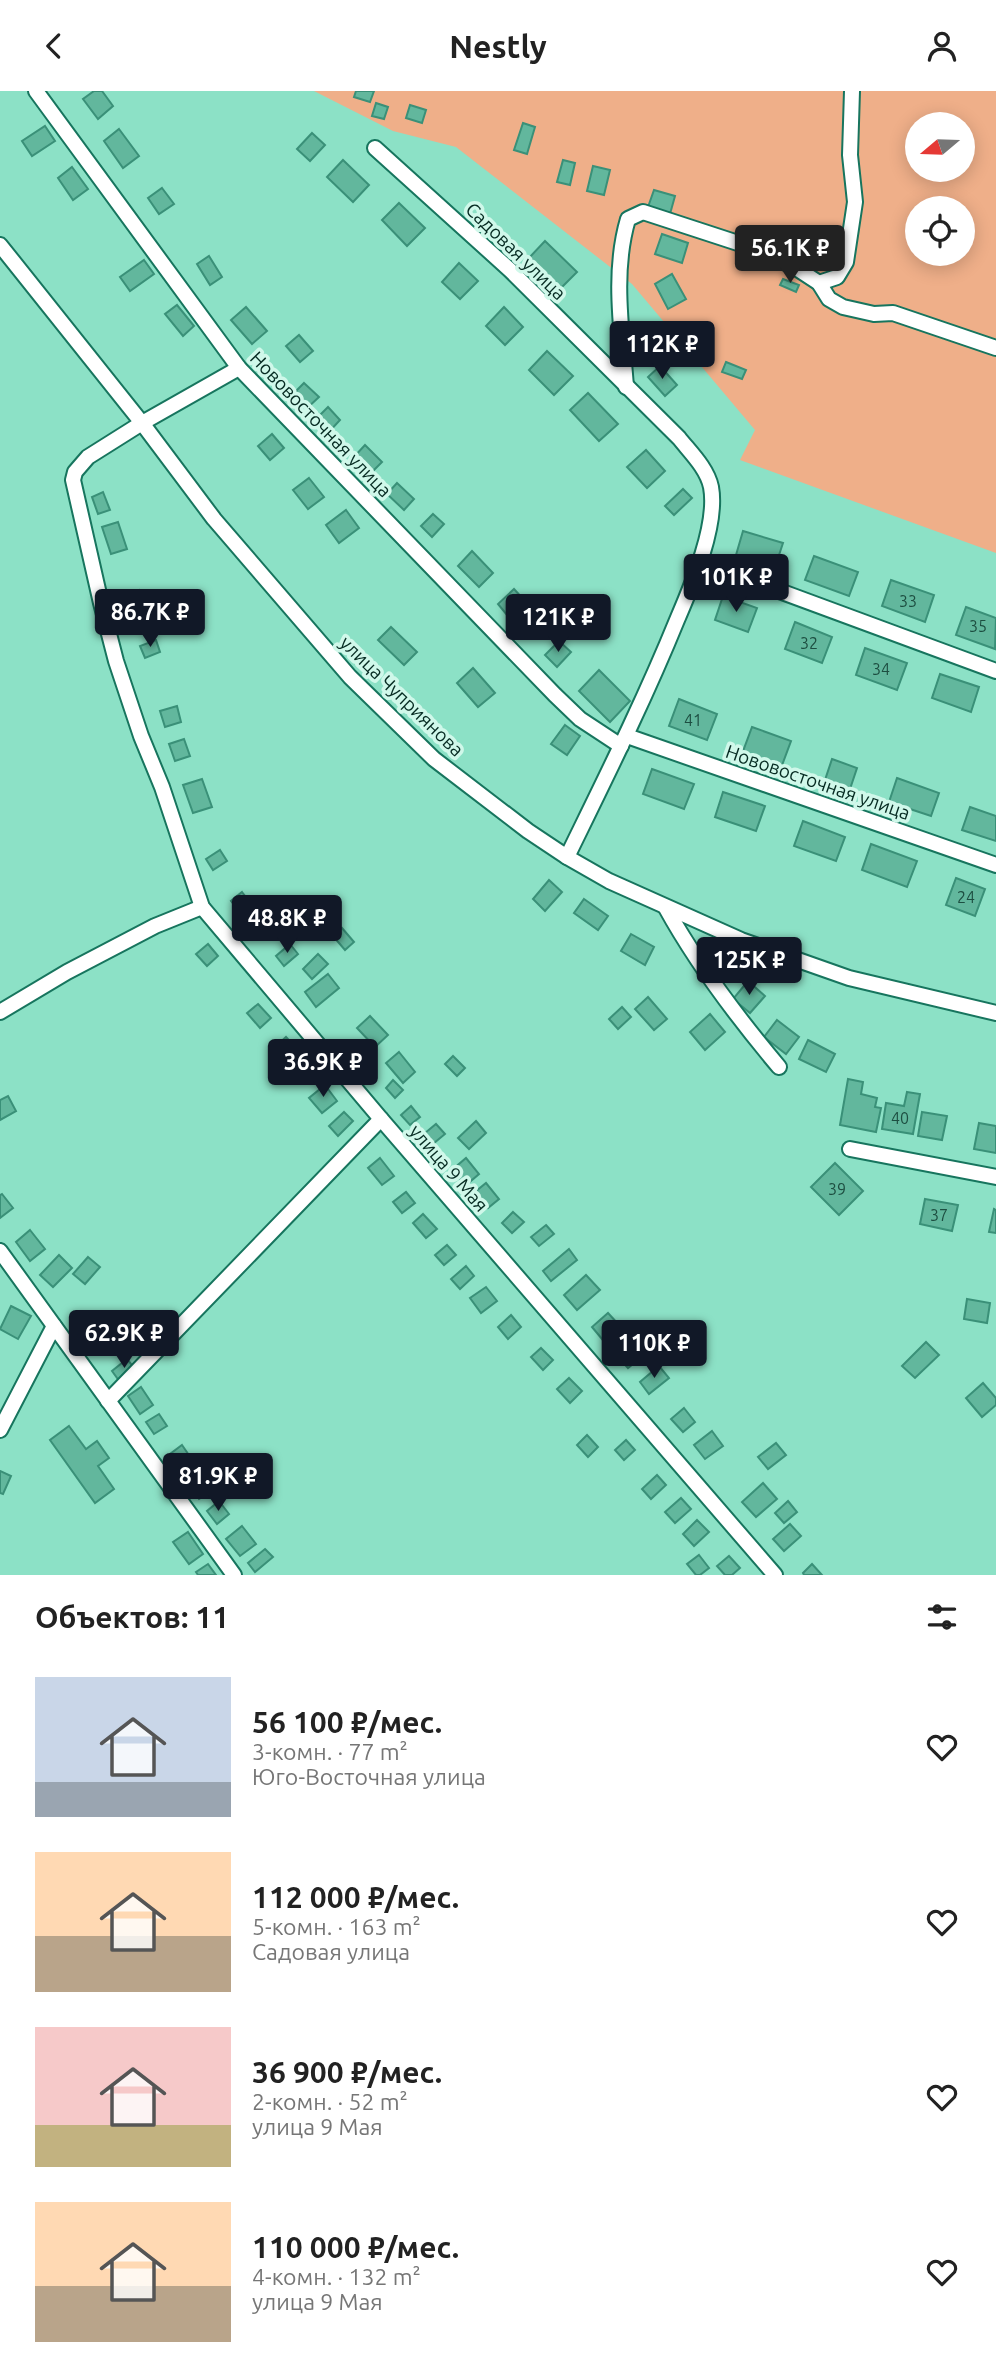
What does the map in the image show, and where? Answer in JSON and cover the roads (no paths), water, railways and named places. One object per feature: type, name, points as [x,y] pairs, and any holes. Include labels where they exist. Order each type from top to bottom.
[{"type":"street","name":"Нововосточная улица","points":[[36,91],[239,368],[580,719],[624,741],[996,865]]},
{"type":"street","points":[[819,283],[837,277],[848,253],[855,202],[850,155],[852,91]]},
{"type":"street","name":"Садовая улица","points":[[375,148],[510,270],[679,438],[701,465],[710,486],[711,506],[701,562],[624,741],[566,857]]},
{"type":"street","points":[[626,387],[619,297],[621,242],[628,219],[643,212],[741,244],[793,266],[819,283],[829,299],[843,307],[874,314],[892,313],[996,348]]},
{"type":"street","name":"улица Чуприянова","points":[[0,244],[142,423],[214,519],[350,677],[434,759],[566,857],[608,881],[666,908],[741,940],[849,978],[996,1013]]},
{"type":"street","name":"улица 9 Мая","points":[[239,368],[142,423],[81,464],[73,480],[100,603],[116,661],[202,907],[381,1119],[775,1575]]},
{"type":"street","points":[[701,562],[996,671]]},
{"type":"street","points":[[0,1011],[155,926],[202,907]]},
{"type":"street","points":[[666,908],[682,938],[727,1005],[779,1067]]},
{"type":"street","points":[[108,1401],[381,1119]]},
{"type":"street","points":[[850,1149],[996,1177]]},
{"type":"street","points":[[0,1251],[234,1575]]},
{"type":"street","points":[[0,1430],[54,1326]]}]
